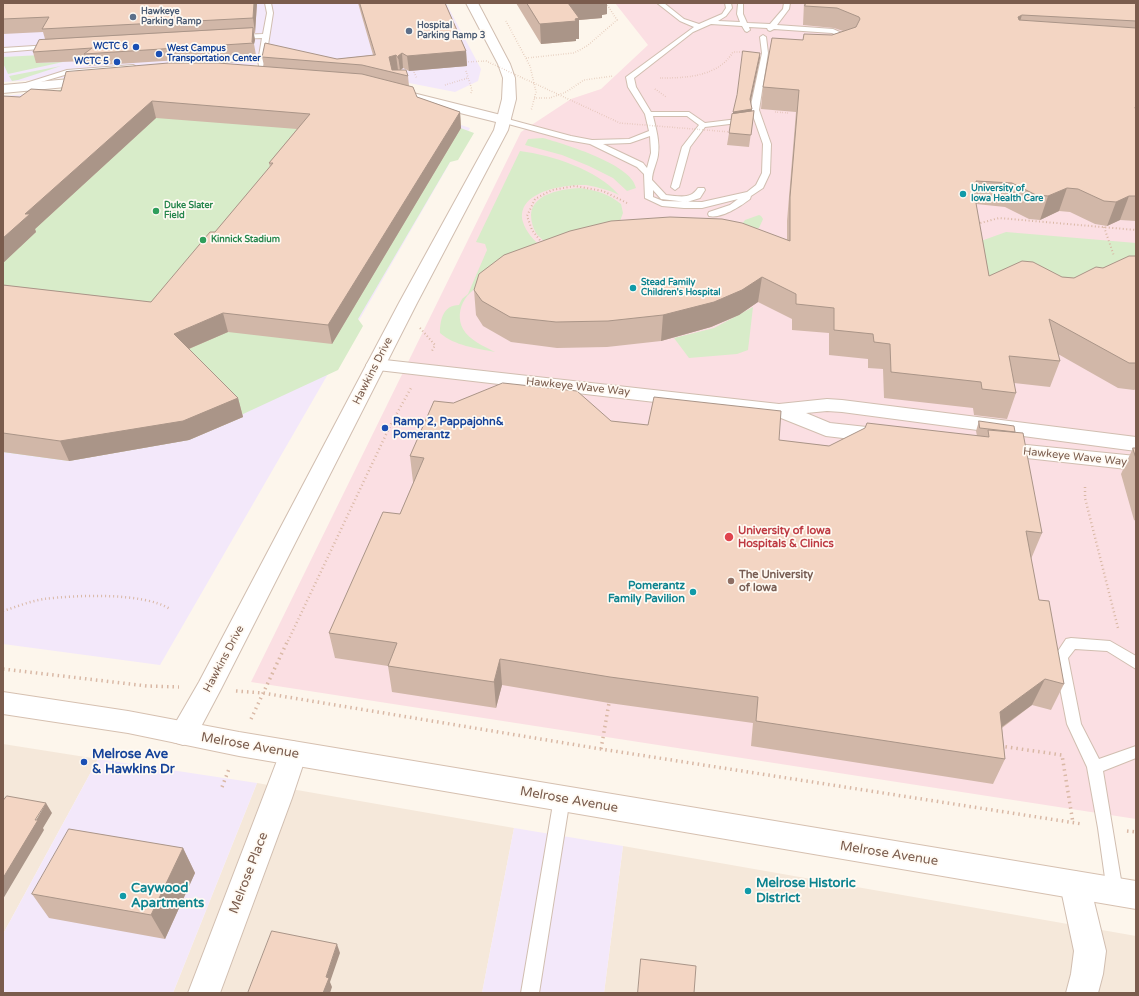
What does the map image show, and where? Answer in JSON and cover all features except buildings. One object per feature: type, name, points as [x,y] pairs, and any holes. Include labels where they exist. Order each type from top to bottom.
[{"type":"street","name":"Hawkins Drive","points":[[183,734],[208,689],[408,303],[497,140],[509,99],[509,78],[504,64],[472,3]]},
{"type":"street","points":[[174,69],[229,71]]},
{"type":"street","points":[[8,89],[141,71]]},
{"type":"street","points":[[402,91],[504,120]]},
{"type":"street","name":"Hawkeye Wave Way","points":[[376,365],[779,410],[827,405],[842,406],[962,420],[1044,433],[1136,444]]},
{"type":"street","name":"Hawkeye Wave Way","points":[[779,410],[826,429],[903,439]]},
{"type":"street","name":"Hawkeye Wave Way","points":[[979,447],[1136,463]]},
{"type":"street","name":"Melrose Avenue","points":[[5,706],[128,722],[183,734],[293,753],[1126,893]]},
{"type":"street","name":"Melrose Place","points":[[204,993],[278,798],[293,753]]},
{"type":"street","points":[[1075,885],[1090,951],[1087,974],[1082,993]]},
{"type":"lane","points":[[259,75],[270,13],[268,3]]},
{"type":"lane","points":[[660,3],[682,20],[700,27]]},
{"type":"lane","points":[[654,208],[649,198],[648,177],[653,164],[656,144],[649,114],[632,86],[630,77],[691,31],[724,15],[729,8],[728,3]]},
{"type":"lane","points":[[691,31],[722,28],[755,34],[773,26],[786,10],[787,3]]},
{"type":"lane","points":[[712,214],[733,207],[760,186],[766,173],[767,144],[755,105],[769,53],[755,34],[744,24],[740,14],[741,4]]},
{"type":"lane","points":[[712,22],[833,31],[852,38],[850,45]]},
{"type":"lane","points":[[228,38],[266,36]]},
{"type":"lane","points":[[3,50],[58,47]]},
{"type":"lane","points":[[174,69],[206,62],[263,58]]},
{"type":"lane","points":[[206,62],[229,71]]},
{"type":"lane","points":[[649,114],[689,114],[703,125]]},
{"type":"lane","points":[[675,187],[686,147],[703,125],[758,118]]},
{"type":"lane","points":[[504,120],[570,138],[592,142],[630,141],[653,132]]},
{"type":"lane","points":[[592,142],[640,165],[664,197],[687,199],[697,196],[701,190]]},
{"type":"lane","points":[[649,198],[662,203],[702,205],[750,194]]},
{"type":"lane","points":[[1126,893],[1106,828],[1095,767],[1074,724],[1060,657],[1071,643],[1110,646],[1136,663]]},
{"type":"lane","points":[[1095,767],[1136,752]]},
{"type":"lane","points":[[530,993],[562,798]]},
{"type":"path","points":[[526,58],[574,53],[587,46],[617,20],[606,3]]},
{"type":"path","points":[[251,56],[272,61]]},
{"type":"path","points":[[466,62],[486,61],[620,124],[730,132]]},
{"type":"path","points":[[466,71],[472,90],[470,96]]},
{"type":"path","points":[[544,245],[532,230],[527,216],[535,199],[552,190],[575,186],[603,191],[627,202]]},
{"type":"path","points":[[971,225],[999,218],[1136,230]]},
{"type":"path","points":[[1104,227],[1114,256]]},
{"type":"path","points":[[263,693],[391,424],[435,345],[420,328],[423,322]]},
{"type":"path","points":[[1085,487],[1085,498],[1118,631]]},
{"type":"path","points":[[3,611],[43,599],[104,595],[162,604],[170,609]]},
{"type":"path","points":[[3,669],[147,686],[263,693],[601,749],[1136,832]]},
{"type":"path","points":[[601,749],[609,703]]},
{"type":"path","points":[[994,745],[1062,755],[1073,823]]},
{"type":"shaded area","points":[[3,3],[446,3],[481,69],[478,81],[455,92],[292,60],[234,67],[3,82]]},
{"type":"shaded area","name":"University of Iowa Hospitals & Clinics","points":[[615,3],[1136,3],[1136,819],[251,682],[521,132],[571,99],[601,89],[648,45]]},
{"type":"shaded area","name":"Kinnick Stadium","points":[[197,78],[356,90],[470,128],[160,665],[3,644],[3,96]]},
{"type":"shaded area","points":[[3,744],[98,759],[3,934]]},
{"type":"shaded area","points":[[98,759],[257,783],[173,993],[3,993],[3,934]]},
{"type":"shaded area","points":[[257,783],[514,828],[482,993],[173,993]]},
{"type":"shaded area","points":[[514,828],[623,846],[604,993],[482,993]]},
{"type":"shaded area","name":"Melrose Historic District","points":[[623,846],[1136,936],[1136,993],[604,993]]},
{"type":"green space","points":[[41,55],[37,63],[63,62],[8,74],[3,63],[3,57]]},
{"type":"green space","points":[[61,66],[18,80],[12,81],[9,76]]},
{"type":"green space","name":"Kinnick Stadium","points":[[203,75],[455,126],[474,133],[458,160],[450,162],[358,319],[363,326],[338,370],[241,415],[243,417],[189,440],[69,461],[3,452],[3,105],[54,94],[59,90]]},
{"type":"green space","points":[[543,138],[581,150],[610,163],[632,179],[636,188],[627,191],[613,178],[589,166],[562,155],[525,145],[528,139]]},
{"type":"green space","points":[[520,151],[546,156],[574,165],[599,178],[619,195],[595,187],[577,185],[555,188],[534,196],[527,203],[523,211],[524,226],[541,247],[479,285],[465,299],[460,310],[460,322],[469,337],[495,352],[466,346],[452,341],[440,333],[441,323],[446,310],[459,305],[462,299],[468,294],[487,250],[485,244],[476,242]]},
{"type":"green space","points":[[580,188],[602,193],[621,204],[623,213],[620,221],[555,249],[536,233],[531,217],[533,208],[542,197],[557,191]]},
{"type":"green space","points":[[759,215],[763,219],[759,228],[752,229],[742,224],[745,220]]},
{"type":"green space","points":[[1006,232],[1136,243],[1136,281],[992,296],[967,246]]},
{"type":"green space","points":[[753,307],[748,350],[737,354],[689,358],[674,338],[714,328]]},
{"type":"place","name":"Hawkeye Parking Ramp","points":[[133,17]]},
{"type":"place","name":"Hospital Parking Ramp 3","points":[[409,31]]},
{"type":"place","name":"WCTC 6","points":[[136,47]]},
{"type":"place","name":"West Campus Transportation Center","points":[[159,54]]},
{"type":"place","name":"WCTC 5","points":[[117,62]]},
{"type":"place","name":"University of Iowa Health Care","points":[[963,194]]},
{"type":"place","name":"Duke Slater Field","points":[[156,211]]},
{"type":"place","name":"Kinnick Stadium","points":[[203,240]]},
{"type":"place","name":"Stead Family Children's Hospital","points":[[633,288]]},
{"type":"place","name":"Ramp 2, Pappajohn& Pomerantz","points":[[385,428]]},
{"type":"place","name":"University of Iowa Hospitals & Clinics","points":[[729,537]]},
{"type":"place","name":"The University of Iowa","points":[[731,581]]},
{"type":"place","name":"Pomerantz Family Pavilion","points":[[693,592]]},
{"type":"place","name":"Melrose Ave & Hawkins Dr","points":[[84,762]]},
{"type":"place","name":"Melrose Historic District","points":[[748,891]]},
{"type":"place","name":"Caywood Apartments","points":[[123,896]]}]
